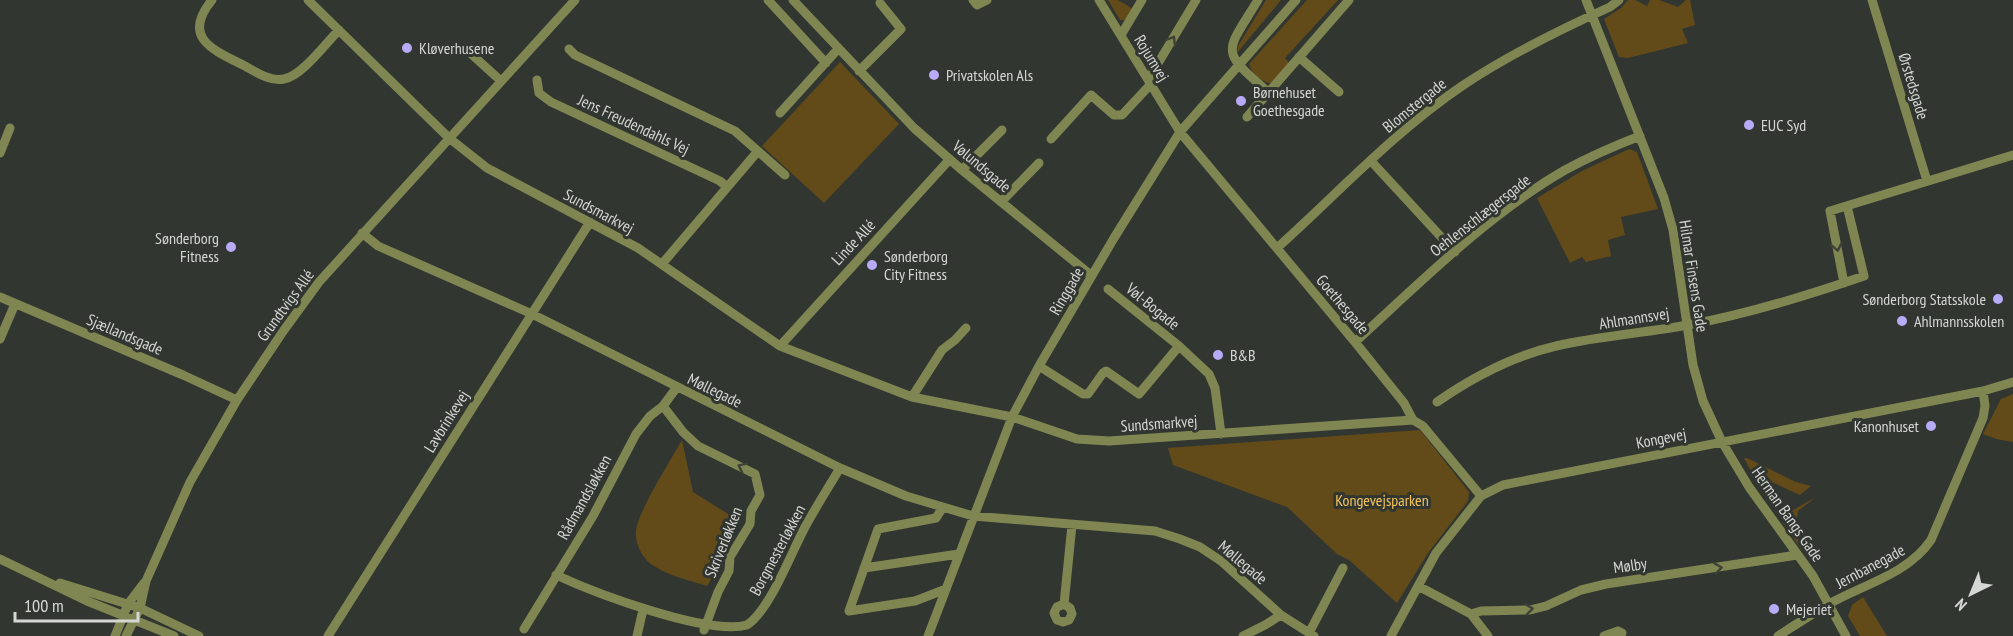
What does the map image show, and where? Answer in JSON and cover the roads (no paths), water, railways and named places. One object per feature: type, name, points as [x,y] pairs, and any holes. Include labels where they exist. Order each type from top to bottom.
[{"type":"street","points":[[212,0],[203,12],[199,23],[201,35],[207,46],[270,79],[284,80],[297,74],[339,30]]},
{"type":"street","name":"Sundsmarkvej","points":[[308,0],[449,138],[487,168],[590,222],[662,264],[780,346],[912,397],[1012,417],[1077,439],[1091,441],[1413,420]]},
{"type":"street","name":"Grundtvigs Allé","points":[[126,636],[137,614],[146,581],[190,482],[237,400],[284,330],[319,282],[362,233],[575,0]]},
{"type":"street","points":[[768,0],[826,63]]},
{"type":"street","name":"Vølundsgade","points":[[793,0],[914,128],[1092,276]]},
{"type":"street","points":[[973,0],[977,5],[987,0]]},
{"type":"street","name":"Rojumvej","points":[[1099,0],[1180,132]]},
{"type":"street","points":[[1120,35],[1142,0]]},
{"type":"street","points":[[1051,139],[1091,95],[1114,115],[1122,115],[1149,83],[1196,0]]},
{"type":"street","points":[[1258,0],[1232,42],[1231,53],[1238,65],[1268,92]]},
{"type":"street","name":"Ringgade","points":[[928,636],[1012,417],[1039,366],[1180,132],[1296,0]]},
{"type":"street","points":[[1246,117],[1349,0]]},
{"type":"street","name":"Hilmar Finsens Gade","points":[[1586,0],[1664,198],[1673,230],[1693,365],[1704,401],[1722,442]]},
{"type":"street","name":"Blomstergade","points":[[1277,248],[1425,113],[1497,63],[1610,7],[1619,0]]},
{"type":"street","name":"Ørstedsgade","points":[[1872,0],[1927,181]]},
{"type":"street","points":[[859,71],[901,29],[880,3]]},
{"type":"street","points":[[569,49],[585,60],[735,131],[785,175]]},
{"type":"street","points":[[780,112],[838,49]]},
{"type":"street","points":[[468,51],[501,81]]},
{"type":"street","points":[[1299,57],[1340,92]]},
{"type":"street","name":"Jens Freudendahls Vej","points":[[537,81],[539,93],[551,102],[720,181],[727,187]]},
{"type":"street","points":[[0,153],[10,128]]},
{"type":"street","points":[[962,170],[1002,130]]},
{"type":"street","name":"Goethesgade","points":[[1180,132],[1355,342],[1404,403],[1413,420],[1423,426],[1481,496]]},
{"type":"street","name":"Oehlenschlægersgade","points":[[1355,342],[1497,217],[1539,187],[1598,153],[1640,136]]},
{"type":"street","points":[[662,264],[758,151]]},
{"type":"street","points":[[1844,283],[1830,211],[2013,155]]},
{"type":"street","name":"Linde Allé","points":[[780,346],[950,159]]},
{"type":"street","points":[[1371,161],[1455,252]]},
{"type":"street","points":[[1001,202],[1039,163]]},
{"type":"street","name":"Ahlmannsvej","points":[[1437,402],[1467,381],[1515,359],[1556,346],[1687,325],[1756,310],[1801,298],[1864,276],[1847,206]]},
{"type":"street","name":"Lavbrinkevej","points":[[328,636],[590,222]]},
{"type":"street","name":"Møllegade","points":[[362,233],[378,246],[532,314],[840,468],[906,496],[973,516],[1155,531],[1200,547],[1221,561],[1281,615],[1311,635]]},
{"type":"street","name":"Vøl-Bogade","points":[[1108,289],[1179,346],[1209,374],[1215,388],[1221,434]]},
{"type":"street","name":"Sjællandsgade","points":[[0,297],[237,400]]},
{"type":"street","points":[[0,339],[15,304]]},
{"type":"street","points":[[912,397],[942,350],[966,328]]},
{"type":"street","name":"Vøl-Bogade","points":[[1039,366],[1083,394],[1088,394],[1106,371],[1139,394],[1179,346]]},
{"type":"street","name":"Kongevej","points":[[1391,636],[1436,553],[1481,496],[1503,484],[1983,391],[2013,382]]},
{"type":"street","name":"Rådmandsløkken","points":[[524,628],[593,516],[636,434],[650,416],[663,406],[677,387]]},
{"type":"street","name":"Jernbanegade","points":[[1778,636],[1829,604],[1909,564],[1923,552],[1931,540],[1983,418],[1985,406],[1983,391]]},
{"type":"street","name":"Skriverløkken","points":[[663,406],[683,432],[698,446],[755,474],[760,495],[751,511],[750,524],[730,557],[729,571],[718,592],[704,630]]},
{"type":"street","name":"Herman Bangs Gade","points":[[1722,442],[1749,487],[1813,576],[1846,636]]},
{"type":"street","name":"Borgmesterløkken","points":[[556,575],[642,614],[704,630],[737,633],[765,605],[805,528],[840,468]]},
{"type":"street","points":[[943,507],[936,518],[879,529],[849,611],[915,601],[946,589]]},
{"type":"street","points":[[1064,604],[1071,525]]},
{"type":"street","points":[[864,568],[959,554]]},
{"type":"street","name":"Mølby","points":[[1471,614],[1481,611],[1530,610],[1546,606],[1581,590],[1606,584],[1797,555]]},
{"type":"street","points":[[0,559],[87,601],[125,609]]},
{"type":"street","points":[[1311,635],[1343,568]]},
{"type":"street","points":[[38,576],[198,635]]},
{"type":"street","name":"Grundtvigs Allé","points":[[115,636],[125,609],[146,581]]},
{"type":"street","points":[[1418,586],[1471,614],[1488,636]]},
{"type":"street","points":[[137,614],[174,636]]},
{"type":"street","points":[[637,636],[642,614]]},
{"type":"street","points":[[1243,636],[1281,615]]},
{"type":"street","points":[[1604,636],[1618,631],[1622,633]]},
{"type":"place","name":"Kløverhusene","points":[[407,48]]},
{"type":"place","name":"Privatskolen Als","points":[[934,75]]},
{"type":"place","name":"Børnehuset Goethesgade","points":[[1241,101]]},
{"type":"place","name":"EUC Syd","points":[[1749,125]]},
{"type":"place","name":"Sønderborg Fitness","points":[[231,247]]},
{"type":"place","name":"Sønderborg City Fitness","points":[[872,265]]},
{"type":"place","name":"Sønderborg Statsskole","points":[[1998,299]]},
{"type":"place","name":"Ahlmannsskolen","points":[[1902,321]]},
{"type":"place","name":"B&B","points":[[1218,355]]},
{"type":"place","name":"Kanonhuset","points":[[1931,426]]},
{"type":"place","name":"Mejeriet","points":[[1774,609]]},
{"type":"park label","name":"Kongevejsparken","points":[[1382,500]]}]
